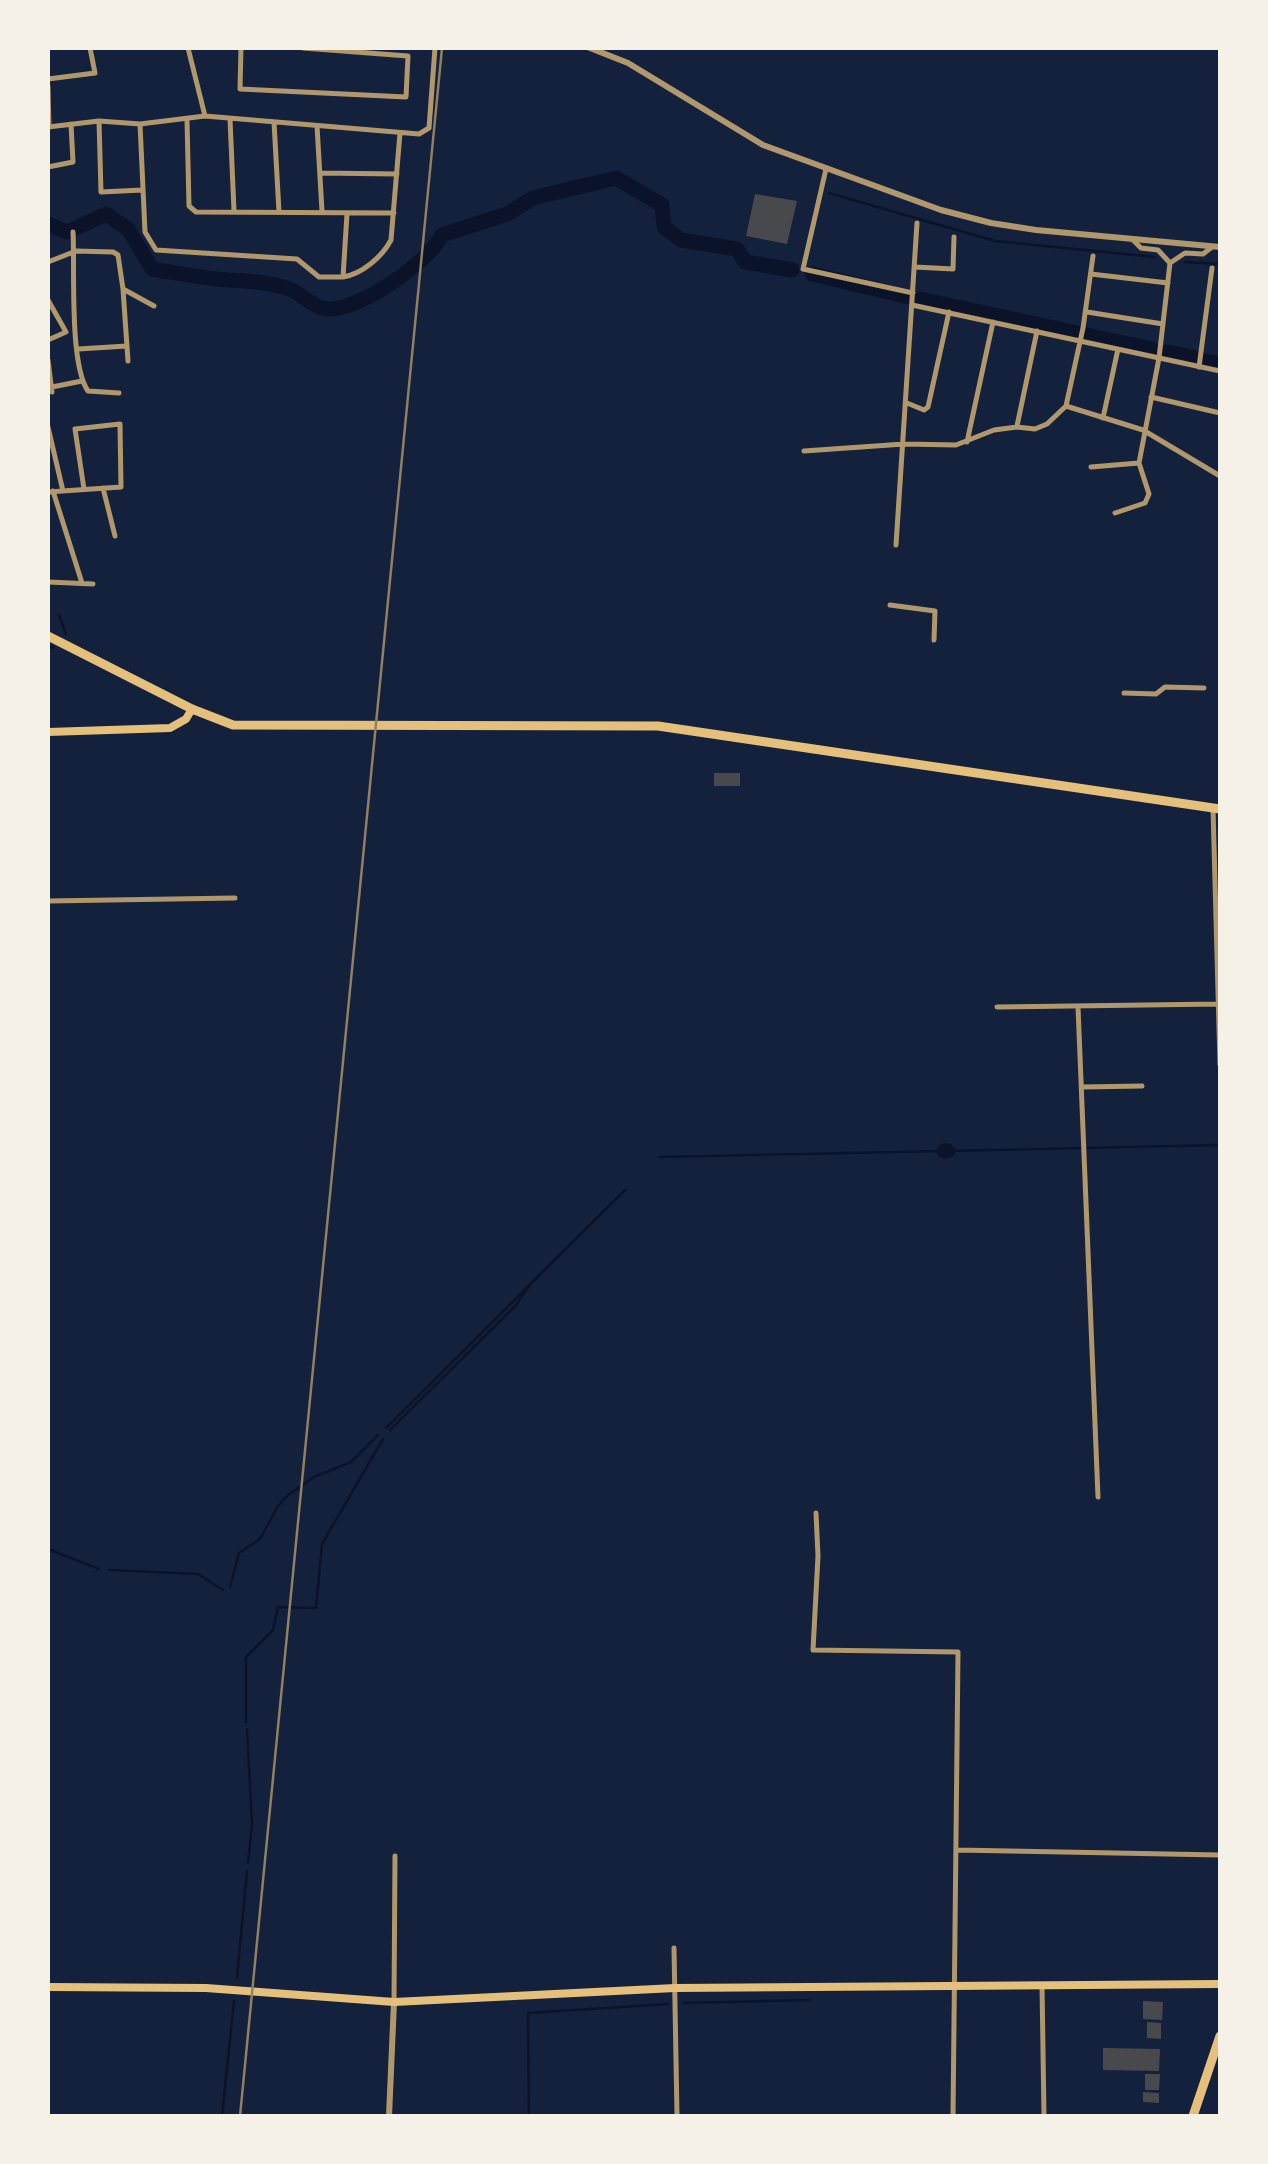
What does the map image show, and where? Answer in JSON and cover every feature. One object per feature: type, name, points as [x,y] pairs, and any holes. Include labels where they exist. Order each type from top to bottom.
[{"type":"main road","points":[[48,636],[192,709],[247,727],[658,726],[1217,808]]},
{"type":"main road","points":[[48,732],[170,728],[186,719],[192,709]]},
{"type":"main road","points":[[48,1988],[206,1988],[394,2002],[675,1988],[1220,1984]]},
{"type":"main road","points":[[1193,2116],[1220,2036]]},
{"type":"street","points":[[90,48],[95,72],[48,83],[48,127],[99,121],[140,124],[205,116],[419,134],[428,128],[435,48]]},
{"type":"street","points":[[188,48],[205,116]]},
{"type":"street","points":[[241,48],[240,89],[406,97],[408,56],[302,48]]},
{"type":"street","points":[[590,48],[628,63],[741,134],[940,210],[991,224],[1217,246]]},
{"type":"street","points":[[230,118],[234,211]]},
{"type":"street","points":[[187,120],[189,206],[196,212],[394,214]]},
{"type":"street","points":[[99,121],[101,192],[143,190]]},
{"type":"street","points":[[274,122],[278,212]]},
{"type":"street","points":[[48,167],[72,162],[71,124]]},
{"type":"street","points":[[140,124],[145,232],[156,250],[296,259],[319,276],[343,277],[356,275],[388,247],[400,133]]},
{"type":"street","points":[[317,126],[322,211]]},
{"type":"street","points":[[826,169],[803,269],[913,294]]},
{"type":"street","points":[[320,173],[398,174]]},
{"type":"street","points":[[343,277],[347,214]]},
{"type":"street","points":[[896,545],[917,223]]},
{"type":"street","points":[[74,232],[82,381],[88,391],[119,393]]},
{"type":"street","points":[[1114,513],[1144,502],[1148,494],[1139,463],[1159,358],[1170,263],[1158,250],[1141,248],[1129,237]]},
{"type":"street","points":[[915,267],[953,270],[954,238]]},
{"type":"street","points":[[1170,263],[1185,253],[1203,254],[1217,246]]},
{"type":"street","points":[[48,262],[74,252],[113,252],[118,256],[128,360]]},
{"type":"street","points":[[804,451],[904,444],[944,446],[967,442],[994,430],[1034,429],[1047,424],[1066,406],[1086,312],[1093,256]]},
{"type":"street","points":[[1199,366],[1212,268]]},
{"type":"street","points":[[1090,274],[1168,283]]},
{"type":"street","points":[[123,289],[154,306]]},
{"type":"street","points":[[48,300],[66,332],[48,340]]},
{"type":"street","points":[[912,305],[1220,371]]},
{"type":"street","points":[[907,402],[924,410],[928,406],[949,312]]},
{"type":"street","points":[[1086,312],[1163,324]]},
{"type":"street","points":[[967,442],[994,322]]},
{"type":"street","points":[[1017,427],[1037,332]]},
{"type":"street","points":[[78,350],[127,346]]},
{"type":"street","points":[[1103,418],[1118,349]]},
{"type":"street","points":[[48,360],[52,389],[82,381]]},
{"type":"street","points":[[1151,397],[1220,412]]},
{"type":"street","points":[[1066,406],[1143,430],[1220,476]]},
{"type":"street","points":[[82,583],[50,491],[84,490],[103,488],[121,488],[120,424],[75,429],[84,490]]},
{"type":"street","points":[[48,427],[62,491]]},
{"type":"street","points":[[1091,467],[1139,463]]},
{"type":"street","points":[[103,488],[115,536]]},
{"type":"street","points":[[48,582],[93,584]]},
{"type":"street","points":[[890,605],[935,611],[934,640]]},
{"type":"street","points":[[1124,692],[1156,694],[1165,687],[1204,688]]},
{"type":"street","points":[[1217,808],[1220,1065]]},
{"type":"street","points":[[48,901],[235,898]]},
{"type":"street","points":[[997,1007],[1220,1004]]},
{"type":"street","points":[[1078,1007],[1098,1498]]},
{"type":"street","points":[[1082,1088],[1142,1086]]},
{"type":"street","points":[[816,1513],[814,1650],[958,1652],[953,2116]]},
{"type":"street","points":[[957,1850],[1220,1855]]},
{"type":"street","points":[[388,2116],[396,1856]]},
{"type":"street","points":[[674,1948],[677,2116]]},
{"type":"street","points":[[1042,1985],[1044,2116]]},
{"type":"building","points":[[755,194],[797,201],[787,244],[746,236]]},
{"type":"building","points":[[714,773],[740,773],[740,786],[714,786]]},
{"type":"building","points":[[1143,2001],[1163,2002],[1162,2020],[1143,2019]]},
{"type":"building","points":[[1147,2022],[1161,2023],[1161,2039],[1147,2038]]},
{"type":"building","points":[[1103,2048],[1160,2049],[1159,2071],[1103,2070]]},
{"type":"building","points":[[1145,2074],[1160,2074],[1159,2090],[1145,2090]]},
{"type":"building","points":[[1143,2092],[1159,2093],[1159,2103],[1143,2102]]},
{"type":"waterway","points":[[48,224],[67,232],[106,214],[128,229],[152,269],[274,285],[322,308],[336,309],[389,285],[423,259],[442,235],[507,214],[533,198],[616,178],[662,205],[664,227],[681,240],[737,249],[745,262],[792,270]]},
{"type":"waterway","points":[[829,193],[995,241],[1155,257]]},
{"type":"waterway","points":[[1185,262],[1220,264]]},
{"type":"waterway","points":[[812,274],[909,297]]},
{"type":"waterway","points":[[920,299],[1078,333]]},
{"type":"waterway","points":[[1086,335],[1152,349]]},
{"type":"waterway","points":[[1168,352],[1196,358]]},
{"type":"waterway","points":[[1205,361],[1220,364]]},
{"type":"waterway","points":[[59,615],[66,634]]},
{"type":"waterway","points":[[48,649],[53,647]]},
{"type":"waterway","points":[[948,1151],[1220,1145]]},
{"type":"waterway","points":[[659,1157],[944,1151]]},
{"type":"waterway","points":[[386,1428],[625,1190]]},
{"type":"waterway","points":[[390,1430],[516,1305],[529,1286]]},
{"type":"waterway","points":[[230,1587],[239,1553],[260,1539],[287,1496],[314,1477],[351,1462],[378,1435]]},
{"type":"waterway","points":[[246,1722],[246,1657],[273,1630],[278,1607],[316,1608],[322,1544],[383,1439]]},
{"type":"waterway","points":[[48,1549],[99,1569]]},
{"type":"waterway","points":[[109,1570],[198,1574],[223,1590]]},
{"type":"waterway","points":[[247,1729],[252,1824],[248,1863]]},
{"type":"waterway","points":[[237,1978],[247,1871]]},
{"type":"waterway","points":[[683,2003],[810,2000]]},
{"type":"waterway","points":[[222,2116],[234,2001]]},
{"type":"waterway","points":[[529,2116],[528,2013],[668,2004]]},
{"type":"railway","points":[[240,2116],[442,48]]}]
